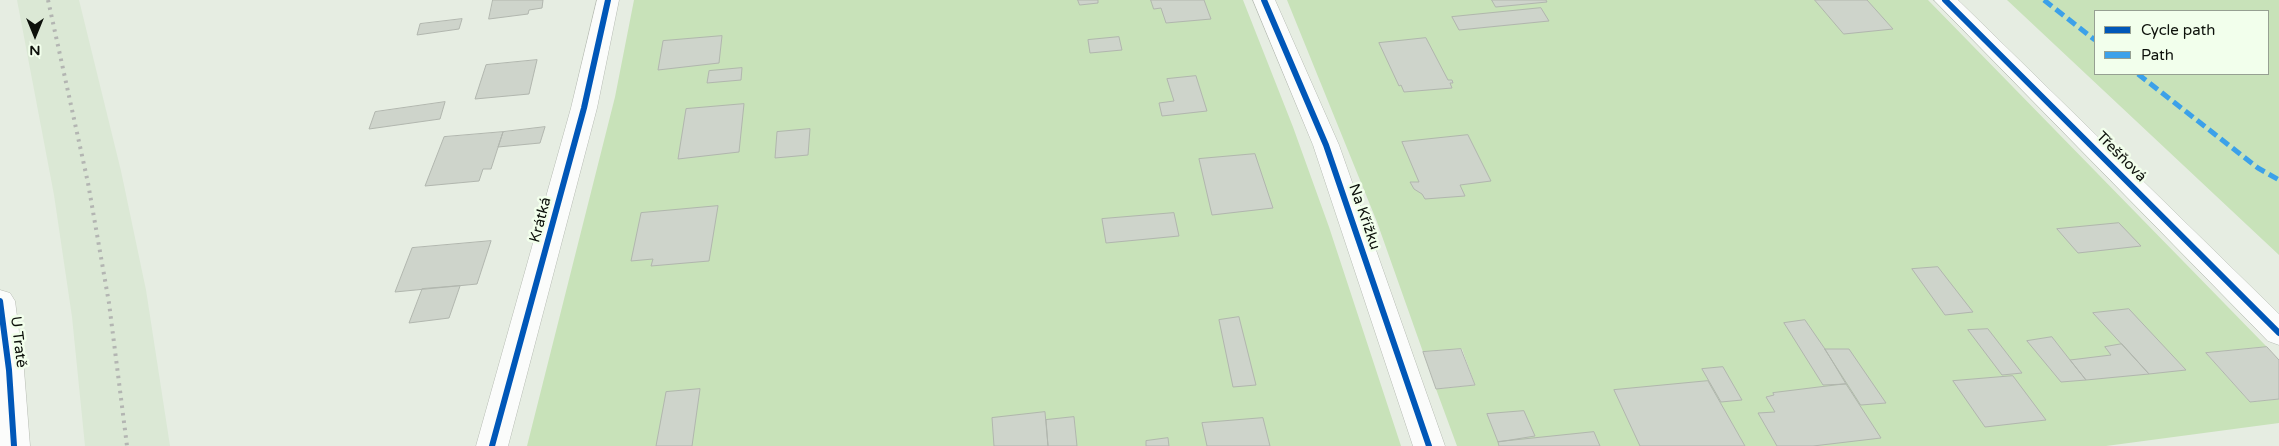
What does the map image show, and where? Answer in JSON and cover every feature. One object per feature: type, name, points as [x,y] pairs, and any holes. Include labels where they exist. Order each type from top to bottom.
[{"type":"street","name":"Krátká","points":[[492,446],[584,108],[608,0]]},
{"type":"street","name":"Na Křížku","points":[[1264,0],[1326,146],[1430,446]]},
{"type":"street","name":"Třešňová","points":[[1945,0],[2279,333]]},
{"type":"street","name":"U Tratě","points":[[0,301],[9,370],[14,446]]},
{"type":"shaded area","points":[[17,0],[79,0],[121,171],[146,290],[170,446],[85,446],[72,317],[54,195]]},
{"type":"green space","points":[[634,0],[1243,0],[1293,127],[1329,227],[1401,446],[527,446],[615,97]]},
{"type":"green space","points":[[1287,0],[1928,0],[2267,347],[2206,353],[2250,402],[2279,399],[2279,423],[2106,446],[1457,446],[1436,389],[1475,385],[1462,349],[1423,352],[1377,222]]},
{"type":"green space","points":[[2007,0],[2279,0],[2279,255]]},
{"type":"building","points":[[493,0],[543,0],[542,8],[529,10],[528,14],[489,19]]},
{"type":"building","points":[[1078,0],[1098,0],[1098,3],[1080,5]]},
{"type":"building","points":[[1151,0],[1204,0],[1211,19],[1166,23],[1161,8],[1154,9]]},
{"type":"building","points":[[1492,0],[1546,0],[1547,2],[1496,7]]},
{"type":"building","points":[[1815,0],[1867,0],[1893,29],[1844,34]]},
{"type":"building","points":[[1541,8],[1549,21],[1459,30],[1452,17]]},
{"type":"building","points":[[462,19],[459,29],[417,35],[420,24]]},
{"type":"building","points":[[722,36],[719,63],[658,70],[663,41]]},
{"type":"building","points":[[1119,37],[1122,50],[1090,53],[1088,40]]},
{"type":"building","points":[[1426,38],[1448,80],[1452,80],[1453,83],[1450,83],[1452,88],[1404,92],[1401,85],[1399,86],[1379,43]]},
{"type":"building","points":[[537,60],[529,94],[475,99],[486,65]]},
{"type":"building","points":[[742,68],[741,80],[707,83],[709,71]]},
{"type":"building","points":[[1196,76],[1207,111],[1162,116],[1159,103],[1174,101],[1167,79]]},
{"type":"building","points":[[445,102],[440,119],[369,129],[375,112]]},
{"type":"building","points":[[744,104],[739,152],[678,159],[686,109]]},
{"type":"building","points":[[545,127],[540,143],[498,147],[503,132]]},
{"type":"building","points":[[810,129],[808,155],[775,158],[777,132]]},
{"type":"building","points":[[503,132],[491,169],[483,169],[479,181],[425,186],[444,137]]},
{"type":"building","points":[[1468,135],[1491,181],[1460,185],[1465,196],[1425,199],[1422,194],[1414,189],[1410,182],[1419,182],[1402,142]]},
{"type":"building","points":[[1255,154],[1273,208],[1212,215],[1199,159]]},
{"type":"building","points":[[718,206],[709,261],[651,266],[653,259],[631,261],[641,213]]},
{"type":"building","points":[[1174,213],[1179,236],[1106,243],[1102,219]]},
{"type":"building","points":[[2119,223],[2141,246],[2078,253],[2057,229]]},
{"type":"building","points":[[491,241],[477,284],[395,292],[412,248]]},
{"type":"building","points":[[1938,267],[1973,312],[1945,315],[1912,269]]},
{"type":"building","points":[[460,286],[449,318],[409,323],[422,289]]},
{"type":"building","points":[[2129,309],[2186,370],[2149,374],[2093,313]]},
{"type":"building","points":[[1239,317],[1256,385],[1233,387],[1219,320]]},
{"type":"building","points":[[1805,320],[1846,384],[1823,385],[1784,323]]},
{"type":"building","points":[[1988,329],[2022,373],[2002,375],[1968,330]]},
{"type":"building","points":[[2052,337],[2086,380],[2061,382],[2027,341]]},
{"type":"building","points":[[2122,344],[2149,374],[2086,380],[2070,360],[2111,355],[2105,347]]},
{"type":"building","points":[[2267,347],[2279,360],[2279,399],[2250,402],[2206,353]]},
{"type":"building","points":[[1461,349],[1475,385],[1436,389],[1423,352]]},
{"type":"building","points":[[1825,349],[1849,349],[1886,403],[1861,405]]},
{"type":"building","points":[[1723,367],[1742,400],[1721,402],[1702,369]]},
{"type":"building","points":[[2013,376],[2046,420],[1985,427],[1953,381]]},
{"type":"building","points":[[1708,381],[1745,446],[1640,446],[1614,390]]},
{"type":"building","points":[[1846,384],[1881,438],[1813,446],[1777,446],[1758,413],[1775,412],[1766,397],[1774,395],[1773,393]]},
{"type":"building","points":[[700,389],[692,446],[656,446],[666,392]]},
{"type":"building","points":[[1524,411],[1535,436],[1498,442],[1487,414]]},
{"type":"building","points":[[1045,412],[1048,446],[994,446],[992,418]]},
{"type":"building","points":[[1074,417],[1077,446],[1048,446],[1046,420]]},
{"type":"building","points":[[1263,418],[1270,446],[1207,446],[1202,423]]},
{"type":"building","points":[[1594,432],[1600,446],[1499,446],[1498,442]]},
{"type":"building","points":[[1168,438],[1169,446],[1146,446],[1146,441]]},
{"type":"railway","points":[[48,0],[88,183],[109,303],[127,446]]},
{"type":"marked path","points":[[2044,0],[2094,39]]},
{"type":"marked path","points":[[2139,75],[2258,168],[2279,180]]},
{"type":"cycle path","points":[[492,446],[584,108],[608,0]]},
{"type":"cycle path","points":[[1264,0],[1326,145],[1429,446]]},
{"type":"cycle path","points":[[1945,0],[2279,333]]},
{"type":"cycle path","points":[[0,301],[9,370],[14,446]]}]
